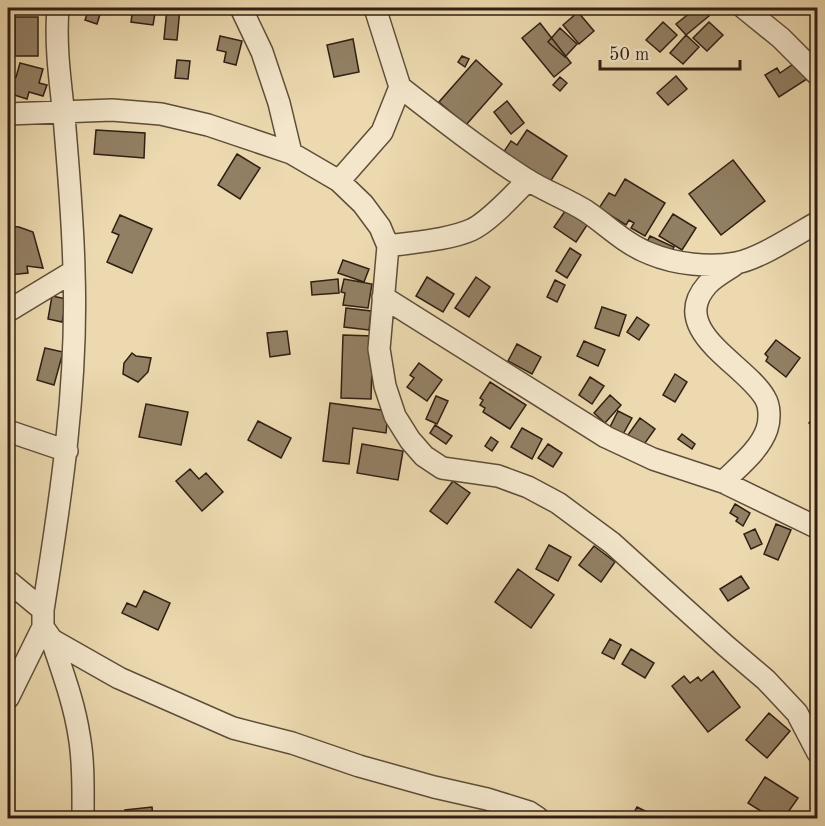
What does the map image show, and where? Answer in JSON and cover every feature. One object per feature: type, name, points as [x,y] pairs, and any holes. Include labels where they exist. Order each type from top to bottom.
[{"type":"street","points":[[8,698],[46,626],[67,451],[72,370],[74,271],[63,113],[58,74],[56,27],[58,8]]},
{"type":"street","points":[[241,8],[265,62],[279,103],[291,153]]},
{"type":"street","points":[[375,8],[400,87],[459,132],[528,180],[586,212],[647,253],[669,261],[686,263],[737,263]]},
{"type":"street","points":[[744,8],[781,38],[818,75]]},
{"type":"street","points":[[339,181],[382,132],[400,87]]},
{"type":"street","points":[[8,114],[112,110],[161,114],[207,125],[291,153],[339,181],[363,204],[380,227],[388,246],[379,349],[385,386],[395,416],[410,440],[424,456],[442,468],[498,476],[528,487],[558,503],[583,521],[658,583],[766,680],[797,713],[818,753]]},
{"type":"street","points":[[388,246],[472,229],[500,208],[528,180]]},
{"type":"street","points":[[723,482],[762,439],[768,428],[769,412],[765,398],[705,335],[696,316],[695,306],[709,283],[737,263],[818,222]]},
{"type":"street","points":[[8,311],[74,271]]},
{"type":"street","points":[[383,297],[606,437],[653,459],[723,482],[818,528]]},
{"type":"street","points":[[8,431],[67,451]]},
{"type":"street","points":[[8,581],[46,626],[118,678],[233,728],[292,743],[359,766],[434,787],[487,799],[529,812],[538,819]]},
{"type":"street","points":[[46,626],[79,735],[83,767],[83,819]]},
{"type":"building","points":[[89,8],[102,8],[97,24],[85,20]]},
{"type":"building","points":[[133,8],[156,8],[153,25],[131,22]]},
{"type":"building","points":[[167,8],[180,8],[177,40],[164,39]]},
{"type":"building","points":[[696,8],[702,8],[709,16],[686,35],[676,24]]},
{"type":"building","points":[[578,12],[594,31],[579,44],[563,25]]},
{"type":"building","points":[[15,17],[38,17],[38,56],[15,56]]},
{"type":"building","points":[[663,22],[677,35],[660,52],[646,40]]},
{"type":"building","points":[[709,22],[723,35],[707,51],[693,38]]},
{"type":"building","points":[[540,23],[571,63],[554,77],[522,38]]},
{"type":"building","points":[[560,28],[577,44],[565,57],[548,42]]},
{"type":"building","points":[[686,35],[699,47],[683,64],[670,53]]},
{"type":"building","points":[[220,36],[242,41],[236,65],[224,62],[226,52],[217,50]]},
{"type":"building","points":[[353,39],[359,72],[334,77],[327,45]]},
{"type":"building","points":[[462,56],[469,59],[465,67],[458,62]]},
{"type":"building","points":[[177,60],[190,61],[188,79],[175,78]]},
{"type":"building","points":[[476,60],[502,84],[466,125],[439,102]]},
{"type":"building","points":[[799,60],[810,77],[779,97],[765,75],[777,68],[780,73]]},
{"type":"building","points":[[20,63],[43,69],[39,83],[47,85],[43,96],[29,92],[27,99],[11,94],[12,90],[8,88],[8,75],[16,77]]},
{"type":"building","points":[[676,76],[687,89],[668,105],[657,93]]},
{"type":"building","points":[[560,77],[567,83],[560,91],[553,85]]},
{"type":"building","points":[[507,101],[524,123],[511,134],[494,112]]},
{"type":"building","points":[[96,130],[145,133],[144,158],[94,154]]},
{"type":"building","points":[[527,130],[567,156],[548,185],[501,156],[511,141],[517,145]]},
{"type":"building","points":[[237,154],[260,168],[240,199],[218,185]]},
{"type":"building","points":[[733,160],[765,201],[721,235],[689,194]]},
{"type":"building","points":[[625,179],[665,203],[645,236],[631,228],[634,223],[629,220],[626,225],[599,208],[609,193],[615,196]]},
{"type":"building","points":[[570,204],[591,219],[576,242],[554,227]]},
{"type":"building","points":[[673,214],[696,228],[682,250],[659,236]]},
{"type":"building","points":[[120,215],[152,229],[132,273],[107,262],[119,235],[112,232]]},
{"type":"building","points":[[8,226],[33,232],[43,268],[27,266],[28,273],[8,275]]},
{"type":"building","points":[[650,236],[674,247],[668,259],[644,248]]},
{"type":"building","points":[[570,248],[581,255],[567,278],[556,271]]},
{"type":"building","points":[[343,260],[369,269],[364,282],[338,273]]},
{"type":"building","points":[[427,277],[454,294],[443,312],[416,296]]},
{"type":"building","points":[[476,277],[490,287],[469,317],[455,308]]},
{"type":"building","points":[[338,279],[339,293],[312,295],[311,282]]},
{"type":"building","points":[[344,279],[372,284],[368,308],[343,305],[345,293],[341,292]]},
{"type":"building","points":[[555,280],[565,285],[557,302],[547,297]]},
{"type":"building","points":[[52,296],[67,299],[62,322],[48,319]]},
{"type":"building","points":[[602,307],[626,315],[619,336],[595,328]]},
{"type":"building","points":[[346,308],[371,311],[369,330],[344,327]]},
{"type":"building","points":[[637,317],[649,325],[639,340],[627,332]]},
{"type":"building","points":[[287,331],[290,354],[270,357],[267,333]]},
{"type":"building","points":[[343,335],[373,336],[371,399],[341,398]]},
{"type":"building","points":[[776,340],[800,358],[786,377],[766,361],[768,357],[765,354]]},
{"type":"building","points":[[584,341],[605,350],[598,366],[577,356]]},
{"type":"building","points":[[517,344],[541,357],[532,374],[508,361]]},
{"type":"building","points":[[45,348],[63,352],[54,385],[37,380]]},
{"type":"building","points":[[132,353],[136,356],[151,358],[148,372],[138,382],[123,374],[124,363]]},
{"type":"building","points":[[419,363],[442,380],[427,401],[407,387],[414,378],[410,375]]},
{"type":"building","points":[[675,374],[687,382],[675,402],[663,395]]},
{"type":"building","points":[[590,377],[604,386],[592,404],[579,395]]},
{"type":"building","points":[[490,382],[526,405],[510,429],[483,412],[485,408],[480,405],[483,400],[480,398]]},
{"type":"building","points":[[610,395],[621,405],[605,423],[594,413]]},
{"type":"building","points":[[436,396],[448,401],[437,424],[426,419]]},
{"type":"building","points":[[330,403],[388,411],[386,433],[353,428],[349,464],[323,461]]},
{"type":"building","points":[[146,404],[188,412],[181,445],[139,437]]},
{"type":"building","points":[[818,407],[818,437],[814,433],[817,430],[809,423],[816,416],[812,413]]},
{"type":"building","points":[[618,411],[632,418],[622,436],[609,429]]},
{"type":"building","points":[[640,418],[655,429],[640,450],[625,439]]},
{"type":"building","points":[[258,421],[291,438],[281,458],[248,440]]},
{"type":"building","points":[[435,425],[452,436],[446,444],[430,433]]},
{"type":"building","points":[[522,428],[542,439],[532,459],[511,447]]},
{"type":"building","points":[[682,434],[695,444],[692,449],[678,439]]},
{"type":"building","points":[[491,437],[498,442],[492,451],[485,446]]},
{"type":"building","points":[[362,444],[403,451],[398,480],[357,473]]},
{"type":"building","points":[[548,444],[562,453],[553,467],[538,458]]},
{"type":"building","points":[[190,469],[199,479],[206,473],[223,492],[202,511],[176,481]]},
{"type":"building","points":[[453,481],[470,493],[447,524],[430,511]]},
{"type":"building","points":[[735,504],[750,513],[743,526],[736,521],[738,518],[730,513]]},
{"type":"building","points":[[776,524],[791,530],[778,560],[764,554]]},
{"type":"building","points":[[755,529],[762,544],[751,549],[744,534]]},
{"type":"building","points":[[549,545],[571,557],[558,581],[536,569]]},
{"type":"building","points":[[594,546],[615,562],[601,582],[579,565]]},
{"type":"building","points":[[518,569],[554,595],[531,628],[495,602]]},
{"type":"building","points":[[741,576],[749,588],[728,601],[720,589]]},
{"type":"building","points":[[144,591],[170,603],[158,630],[122,613],[127,603],[136,607]]},
{"type":"building","points":[[610,639],[621,645],[614,659],[602,653]]},
{"type":"building","points":[[631,649],[654,663],[645,678],[622,664]]},
{"type":"building","points":[[713,671],[740,707],[708,732],[672,686],[684,676],[690,683],[698,677],[701,681]]},
{"type":"building","points":[[769,713],[790,731],[767,758],[746,740]]},
{"type":"building","points":[[765,777],[798,798],[784,818],[772,818],[748,803]]},
{"type":"building","points":[[152,807],[153,818],[126,818],[125,810]]},
{"type":"building","points":[[637,807],[659,818],[631,818]]}]
